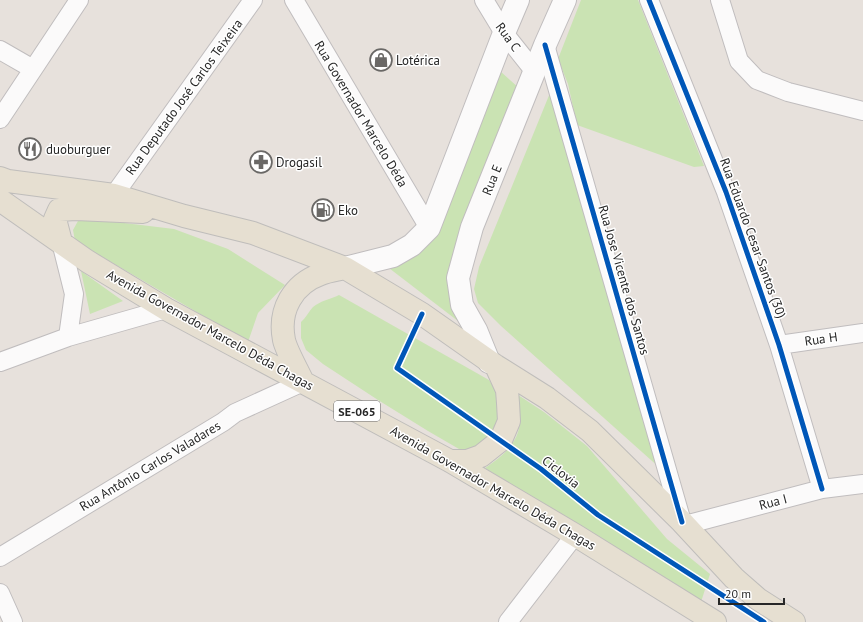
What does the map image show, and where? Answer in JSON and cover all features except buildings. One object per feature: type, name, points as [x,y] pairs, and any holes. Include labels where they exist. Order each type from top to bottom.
[{"type":"main road","points":[[0,178],[8,181],[114,195],[184,216],[253,233],[344,268],[422,314],[492,364],[547,398],[590,431],[683,524],[745,589],[794,622]]},
{"type":"main road","name":"Avenida Governador Marcelo Déda Chagas","points":[[0,200],[87,260],[166,309],[450,461],[575,535],[715,622]]},
{"type":"main road","points":[[61,242],[55,219],[59,210],[76,209],[127,211],[184,216]]},
{"type":"main road","points":[[303,382],[284,340],[283,321],[285,310],[292,293],[304,283],[320,274],[344,268]]},
{"type":"main road","points":[[450,461],[466,462],[481,456],[501,440],[509,421],[507,390],[492,364]]},
{"type":"street","points":[[0,119],[79,0]]},
{"type":"street","name":"Rua Deputado José Carlos Teixeira","points":[[114,195],[253,0]]},
{"type":"street","name":"Rua Governador Marcelo Déda","points":[[294,0],[429,228]]},
{"type":"street","name":"Rua C","points":[[484,0],[504,33],[535,72]]},
{"type":"street","points":[[344,268],[393,256],[412,245],[429,228],[518,0]]},
{"type":"street","name":"Rua E","points":[[492,364],[462,305],[458,278],[472,227],[545,45],[565,0]]},
{"type":"street","name":"Rua Eduardo Cesar Santos (30)","points":[[649,0],[726,192],[779,345],[822,489]]},
{"type":"street","points":[[720,0],[739,61],[757,80],[788,92],[863,111]]},
{"type":"street","name":"Rua Jose Vicente dos Santos","points":[[545,45],[683,524]]},
{"type":"street","points":[[0,50],[33,69]]},
{"type":"street","points":[[61,242],[74,294],[68,337]]},
{"type":"street","points":[[0,362],[68,337],[166,309]]},
{"type":"street","name":"Rua H","points":[[779,345],[863,333]]},
{"type":"street","name":"Rua Antônio Carlos Valadares","points":[[0,557],[223,422],[234,413],[303,382]]},
{"type":"street","name":"Rua I","points":[[683,524],[822,489],[863,484]]},
{"type":"street","points":[[508,622],[575,535]]},
{"type":"street","points":[[0,593],[13,622]]},
{"type":"green space","points":[[581,0],[638,0],[704,166],[694,167],[577,125],[568,84],[558,59]]},
{"type":"green space","points":[[500,71],[519,88],[451,264],[471,331],[385,265],[399,262]]},
{"type":"green space","points":[[550,93],[661,469],[501,326],[478,303],[474,289],[479,267]]},
{"type":"green space","points":[[91,219],[174,229],[228,249],[285,285],[258,313],[248,342],[75,241],[73,230],[78,221]]},
{"type":"green space","points":[[81,271],[123,301],[90,314]]},
{"type":"green space","points":[[339,295],[489,380],[497,392],[499,417],[489,442],[477,451],[459,449],[378,400],[323,364],[306,350],[301,338],[301,322],[316,305]]},
{"type":"green space","points":[[515,393],[544,412],[587,446],[667,539],[710,574],[701,602],[485,468],[498,459],[508,449],[513,443],[519,429],[519,411]]},
{"type":"cycle path","points":[[649,0],[726,192],[779,345],[822,489]]},
{"type":"cycle path","points":[[545,45],[682,522]]},
{"type":"cycle path","name":"Ciclovia","points":[[422,314],[397,368],[541,469],[598,515],[764,622]]},
{"type":"place","name":"Lotérica","points":[[381,60]]},
{"type":"place","name":"duoburguer","points":[[30,149]]},
{"type":"place","name":"Drogasil","points":[[261,162]]},
{"type":"place","name":"Eko","points":[[323,210]]}]
